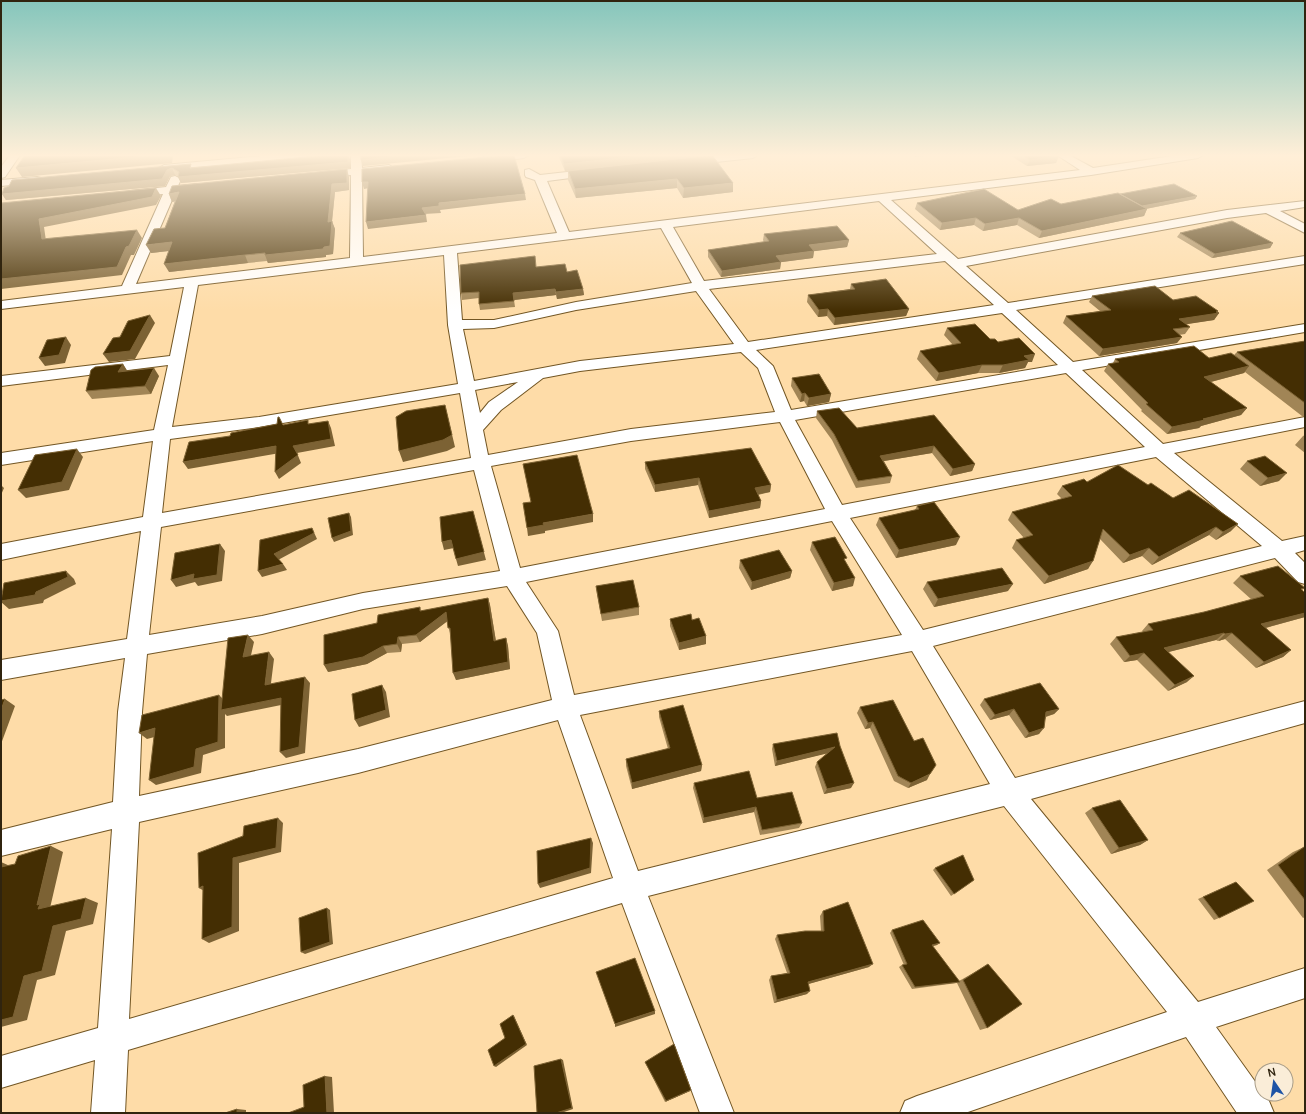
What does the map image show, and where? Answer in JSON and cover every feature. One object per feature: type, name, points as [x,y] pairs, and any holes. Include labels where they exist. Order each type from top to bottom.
[{"type":"street","points":[[127,290],[163,207]]},
{"type":"street","points":[[356,207],[357,262]]},
{"type":"street","points":[[552,207],[565,236]]},
{"type":"street","points":[[1,305],[807,207]]},
{"type":"street","points":[[892,207],[1072,368],[1159,450],[1278,549],[1305,576]]},
{"type":"street","points":[[455,324],[494,324],[576,306],[700,286],[950,260],[1227,214],[1288,207]]},
{"type":"street","points":[[1270,210],[1305,229]]},
{"type":"street","points":[[665,224],[700,286],[744,347],[765,366],[785,416],[837,513],[918,641],[1009,792],[1192,1018],[1257,1113]]},
{"type":"street","points":[[450,251],[455,324],[481,462],[512,577],[547,631],[565,707],[630,887],[717,1113]]},
{"type":"street","points":[[1,459],[162,434],[259,422],[468,387],[580,366],[744,347],[1005,308],[1305,260]]},
{"type":"street","points":[[108,1113],[111,1038],[126,812],[130,712],[162,434],[175,360],[192,282]]},
{"type":"street","points":[[1,552],[152,522],[632,435],[785,416],[1302,331]]},
{"type":"street","points":[[1,381],[175,360]]},
{"type":"street","points":[[475,429],[495,406],[542,373]]},
{"type":"street","points":[[1,670],[262,625],[363,601],[512,577],[1305,422]]},
{"type":"street","points":[[1,843],[126,812],[358,761],[565,707],[918,641],[1305,543]]},
{"type":"street","points":[[1,1072],[111,1038],[630,887],[1009,792],[1305,712]]},
{"type":"street","points":[[917,1113],[1192,1018],[1305,983]]},
{"type":"building","points":[[1,207],[101,207],[39,219],[42,239],[137,230],[129,246],[126,247],[117,267],[1,279]]},
{"type":"building","points":[[173,207],[330,207],[328,222],[332,221],[330,246],[324,247],[323,249],[265,255],[265,253],[164,264],[172,242],[146,245],[154,229],[165,228]]},
{"type":"building","points":[[367,207],[431,207],[422,208],[426,215],[366,222]]},
{"type":"building","points":[[922,207],[1013,207],[1018,210],[1027,207],[1143,207],[1147,209],[1042,231],[1019,218],[985,224],[976,218],[942,223]]},
{"type":"building","points":[[1232,221],[1273,243],[1215,254],[1180,233]]},
{"type":"building","points":[[837,226],[849,240],[809,245],[814,251],[776,256],[781,262],[722,271],[708,250],[769,241],[764,234]]},
{"type":"building","points":[[535,256],[536,267],[565,264],[567,272],[577,270],[583,289],[556,292],[555,289],[513,293],[514,301],[479,304],[479,292],[461,293],[460,265]]},
{"type":"building","points":[[886,279],[909,309],[835,318],[828,309],[819,310],[808,295],[855,289],[851,284]]},
{"type":"building","points":[[1155,286],[1173,300],[1196,296],[1219,313],[1179,319],[1190,327],[1173,329],[1182,337],[1103,349],[1066,316],[1111,310],[1092,296]]},
{"type":"building","points":[[150,315],[130,351],[103,354],[113,338],[120,337],[128,321]]},
{"type":"building","points":[[975,324],[990,339],[995,339],[998,342],[1019,338],[1035,354],[1024,356],[1029,360],[1003,365],[982,365],[939,373],[920,351],[961,343],[947,328]]},
{"type":"building","points":[[66,337],[59,355],[39,358],[47,340]]},
{"type":"building","points":[[1305,341],[1305,403],[1237,352]]},
{"type":"building","points":[[1194,346],[1209,358],[1231,353],[1249,366],[1204,377],[1247,408],[1203,419],[1205,420],[1172,427],[1146,404],[1148,403],[1108,364],[1119,362],[1115,359]]},
{"type":"building","points":[[123,364],[118,372],[154,368],[145,386],[86,391],[91,370],[95,367]]},
{"type":"building","points":[[819,374],[831,394],[809,398],[805,393],[802,394],[792,378]]},
{"type":"building","points":[[445,405],[452,435],[443,440],[399,451],[396,417],[406,411]]},
{"type":"building","points":[[839,408],[857,428],[934,415],[975,464],[953,469],[934,446],[880,456],[892,476],[858,481],[834,434],[817,411]]},
{"type":"building","points":[[278,417],[283,425],[308,420],[308,424],[328,421],[331,439],[293,446],[298,455],[275,472],[276,446],[183,462],[189,442],[230,436],[231,433],[277,424]]},
{"type":"building","points":[[751,448],[771,485],[755,488],[761,501],[709,511],[699,478],[655,485],[645,462]]},
{"type":"building","points":[[77,449],[62,482],[18,490],[35,455]]},
{"type":"building","points":[[577,455],[593,514],[543,523],[544,525],[527,528],[523,503],[531,502],[523,464]]},
{"type":"building","points":[[1265,456],[1287,473],[1268,478],[1247,461]]},
{"type":"building","points":[[1118,465],[1148,485],[1151,483],[1173,498],[1189,490],[1238,524],[1223,532],[1216,527],[1159,557],[1149,548],[1130,555],[1103,529],[1093,561],[1049,576],[1016,540],[1033,535],[1012,512],[1072,496],[1062,486],[1084,479],[1087,482]]},
{"type":"building","points":[[934,502],[960,537],[899,550],[879,518],[919,509],[917,506]]},
{"type":"building","points":[[473,511],[484,552],[456,559],[451,540],[442,542],[440,517]]},
{"type":"building","points":[[349,513],[351,531],[332,538],[328,518]]},
{"type":"building","points":[[312,528],[314,533],[274,554],[283,564],[258,571],[260,540]]},
{"type":"building","points":[[835,537],[847,558],[844,559],[855,578],[834,583],[812,542]]},
{"type":"building","points":[[220,544],[217,575],[193,579],[194,574],[171,580],[175,553]]},
{"type":"building","points":[[779,550],[792,571],[752,582],[740,560]]},
{"type":"building","points":[[1278,566],[1305,588],[1301,589],[1305,593],[1305,613],[1261,624],[1291,650],[1264,662],[1232,633],[1224,633],[1164,648],[1194,676],[1175,685],[1144,653],[1130,656],[1116,637],[1153,630],[1148,624],[1204,612],[1264,596],[1240,576]]},
{"type":"building","points":[[1002,568],[1013,584],[938,599],[927,582]]},
{"type":"building","points":[[66,571],[68,577],[36,592],[35,595],[1,601],[4,583]]},
{"type":"building","points":[[633,580],[639,607],[601,614],[596,586]]},
{"type":"building","points":[[488,598],[494,641],[506,638],[508,662],[453,673],[450,628],[448,628],[446,612],[416,635],[398,637],[397,644],[383,646],[363,657],[324,665],[324,635],[377,623],[378,615],[420,607],[420,611]]},
{"type":"building","points":[[691,614],[692,620],[699,618],[706,636],[679,643],[670,619]]},
{"type":"building","points":[[248,635],[243,657],[269,652],[265,685],[305,677],[299,747],[280,752],[281,698],[221,710],[228,638]]},
{"type":"building","points":[[1040,683],[1059,709],[1046,712],[1044,728],[1029,733],[1014,709],[995,715],[984,699]]},
{"type":"building","points":[[382,685],[386,710],[355,720],[352,694]]},
{"type":"building","points":[[219,695],[218,742],[196,749],[194,767],[149,780],[155,728],[139,733],[142,715]]},
{"type":"building","points":[[5,699],[1,710],[1,700]]},
{"type":"building","points":[[893,700],[914,741],[923,738],[936,765],[930,774],[911,783],[898,776],[873,722],[868,723],[860,707]]},
{"type":"building","points":[[683,705],[702,765],[632,783],[626,759],[670,748],[659,711]]},
{"type":"building","points":[[837,733],[840,746],[854,783],[827,789],[817,762],[835,747],[777,761],[773,744]]},
{"type":"building","points":[[749,771],[757,798],[792,792],[802,823],[762,830],[756,807],[704,818],[694,783]]},
{"type":"building","points":[[1120,800],[1148,840],[1119,848],[1092,808]]},
{"type":"building","points":[[278,818],[276,848],[233,858],[232,927],[202,939],[203,886],[199,888],[198,853],[243,836],[244,826]]},
{"type":"building","points":[[591,838],[590,868],[538,884],[537,851]]},
{"type":"building","points":[[51,846],[37,905],[40,904],[38,909],[86,898],[81,919],[53,926],[42,971],[24,976],[13,1017],[1,1020],[1,867],[15,864],[18,856]]},
{"type":"building","points":[[1304,847],[1305,848],[1305,900],[1278,865]]},
{"type":"building","points":[[963,855],[974,880],[954,894],[935,868]]},
{"type":"building","points":[[1236,882],[1254,901],[1219,918],[1203,897]]},
{"type":"building","points":[[848,902],[873,964],[808,982],[810,991],[777,1000],[771,976],[790,973],[777,935],[805,931],[824,931],[823,911]]},
{"type":"building","points":[[327,908],[330,942],[301,952],[299,918]]},
{"type":"building","points":[[923,920],[940,943],[932,945],[960,982],[915,987],[902,965],[907,964],[892,930]]},
{"type":"building","points":[[635,958],[655,1011],[615,1024],[596,972]]},
{"type":"building","points":[[988,964],[1022,1004],[987,1028],[963,980]]},
{"type":"building","points":[[513,1015],[526,1044],[494,1066],[488,1050],[505,1038],[500,1024]]},
{"type":"building","points":[[674,1044],[691,1090],[666,1101],[645,1062]]},
{"type":"building","points":[[561,1059],[572,1108],[556,1113],[537,1113],[534,1066]]},
{"type":"building","points":[[325,1076],[327,1113],[288,1113],[304,1107],[303,1085]]},
{"type":"building","points":[[237,1109],[237,1113],[225,1113]]}]
